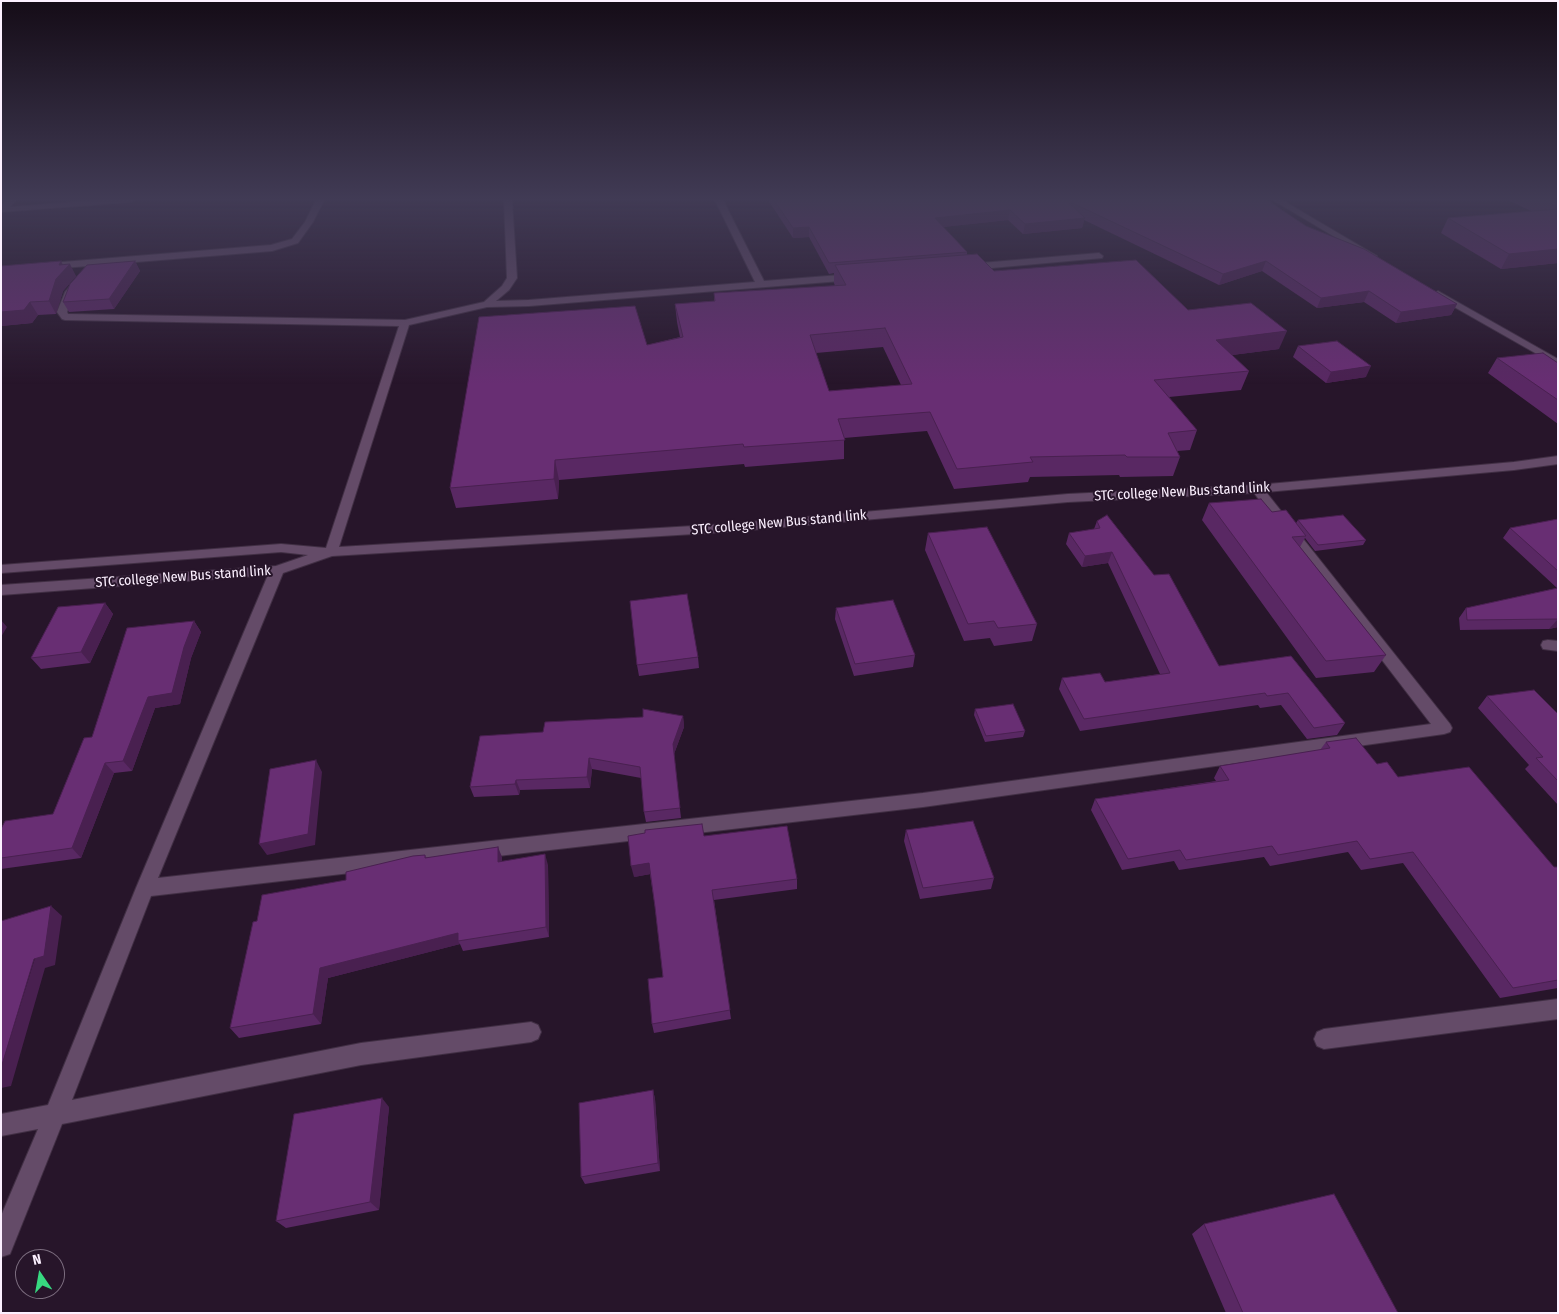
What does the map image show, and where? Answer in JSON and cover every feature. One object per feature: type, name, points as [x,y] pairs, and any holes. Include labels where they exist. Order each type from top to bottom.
[{"type":"street","points":[[39,267],[116,261]]},
{"type":"street","points":[[487,304],[506,288],[512,278],[511,261]]},
{"type":"street","points":[[750,261],[761,284]]},
{"type":"street","points":[[963,268],[1039,261]]},
{"type":"street","points":[[96,263],[70,292],[62,312],[65,316],[405,323],[487,304],[529,303],[865,276]]},
{"type":"street","points":[[1430,289],[1558,364]]},
{"type":"street","points":[[1,569],[281,548],[331,552],[405,323]]},
{"type":"street","name":"STC college New Bus stand link","points":[[1,590],[277,570],[331,552],[727,528],[1068,498],[1257,489],[1514,466],[1558,460]]},
{"type":"street","points":[[145,888],[923,800],[1444,728],[1257,489]]},
{"type":"street","points":[[1,1245],[145,888],[277,570]]},
{"type":"street","points":[[1324,1039],[1558,1010]]},
{"type":"street","points":[[1,1125],[361,1054],[531,1032]]},
{"type":"building","points":[[57,261],[61,261],[59,265],[70,264],[56,279],[49,301],[30,302],[24,310],[1,312],[1,266]]},
{"type":"building","points":[[135,261],[109,299],[63,302],[70,284],[87,265]]},
{"type":"building","points":[[828,261],[850,261],[829,263]]},
{"type":"building","points":[[883,261],[984,261],[994,271],[1137,261],[1188,310],[1251,303],[1287,331],[1216,340],[1249,371],[1154,380],[1197,430],[1168,433],[1180,457],[1127,457],[1125,455],[1030,457],[1033,462],[957,469],[930,412],[838,419],[845,440],[744,447],[743,444],[555,460],[554,479],[450,488],[479,317],[635,306],[647,345],[683,337],[675,304],[715,301],[714,293],[846,285],[835,265]],"holes":[[[885,328],[912,384],[829,391],[810,335]]]},
{"type":"building","points":[[1196,261],[1265,261],[1223,274]]},
{"type":"building","points":[[1266,261],[1385,261],[1457,304],[1401,312],[1369,291],[1321,298]]},
{"type":"building","points":[[1337,341],[1371,366],[1331,372],[1298,346]]},
{"type":"building","points":[[1543,353],[1558,363],[1558,400],[1497,358]]},
{"type":"building","points":[[1261,499],[1272,512],[1286,510],[1306,536],[1292,537],[1386,655],[1326,661],[1209,503]]},
{"type":"building","points":[[1107,515],[1154,575],[1169,574],[1219,666],[1291,656],[1345,723],[1314,728],[1288,693],[1267,696],[1265,693],[1084,719],[1062,678],[1100,673],[1105,682],[1170,673],[1112,552],[1085,556],[1069,533],[1100,528],[1097,521]]},
{"type":"building","points":[[1343,515],[1366,540],[1318,545],[1298,520]]},
{"type":"building","points":[[1558,519],[1558,571],[1510,528]]},
{"type":"building","points":[[987,527],[1037,624],[998,628],[994,621],[968,624],[928,533]]},
{"type":"building","points":[[1558,588],[1558,619],[1467,620],[1466,608]]},
{"type":"building","points":[[687,594],[698,657],[637,665],[630,601]]},
{"type":"building","points":[[893,600],[915,655],[855,664],[836,608]]},
{"type":"building","points":[[105,603],[81,652],[31,658],[58,607]]},
{"type":"building","points":[[194,621],[184,647],[172,693],[148,697],[123,761],[105,763],[72,848],[1,858],[1,829],[5,821],[53,814],[84,738],[92,737],[127,628]]},
{"type":"building","points":[[1534,690],[1558,714],[1558,781],[1536,758],[1543,757],[1487,696]]},
{"type":"building","points":[[1013,704],[1025,731],[986,736],[975,709]]},
{"type":"building","points":[[643,709],[683,716],[673,744],[680,808],[644,812],[640,767],[589,758],[587,777],[516,780],[515,784],[470,787],[480,736],[543,732],[545,722],[643,717]]},
{"type":"building","points":[[1356,738],[1377,764],[1387,762],[1398,777],[1469,767],[1554,867],[1558,867],[1558,980],[1513,988],[1413,852],[1370,859],[1357,841],[1278,855],[1272,846],[1186,860],[1180,850],[1128,859],[1095,799],[1229,780],[1220,766],[1330,748],[1326,742]]},
{"type":"building","points":[[316,760],[308,834],[259,844],[270,769]]},
{"type":"building","points":[[973,821],[994,878],[923,888],[906,830]]},
{"type":"building","points":[[702,824],[704,836],[787,826],[797,879],[712,890],[730,1010],[652,1024],[648,979],[663,977],[655,907],[649,863],[631,866],[628,836],[645,833],[645,830]]},
{"type":"building","points":[[498,847],[498,862],[545,854],[546,927],[458,941],[458,933],[320,968],[313,1014],[230,1028],[253,922],[257,921],[262,895],[346,880],[346,872],[413,856],[425,855],[425,858]]},
{"type":"building","points":[[51,906],[44,956],[34,959],[1,1068],[1,921]]},
{"type":"building","points":[[653,1090],[658,1163],[581,1177],[579,1103]]},
{"type":"building","points":[[382,1098],[370,1202],[276,1221],[294,1114]]},
{"type":"building","points":[[1334,1194],[1398,1313],[1243,1313],[1204,1224]]}]
